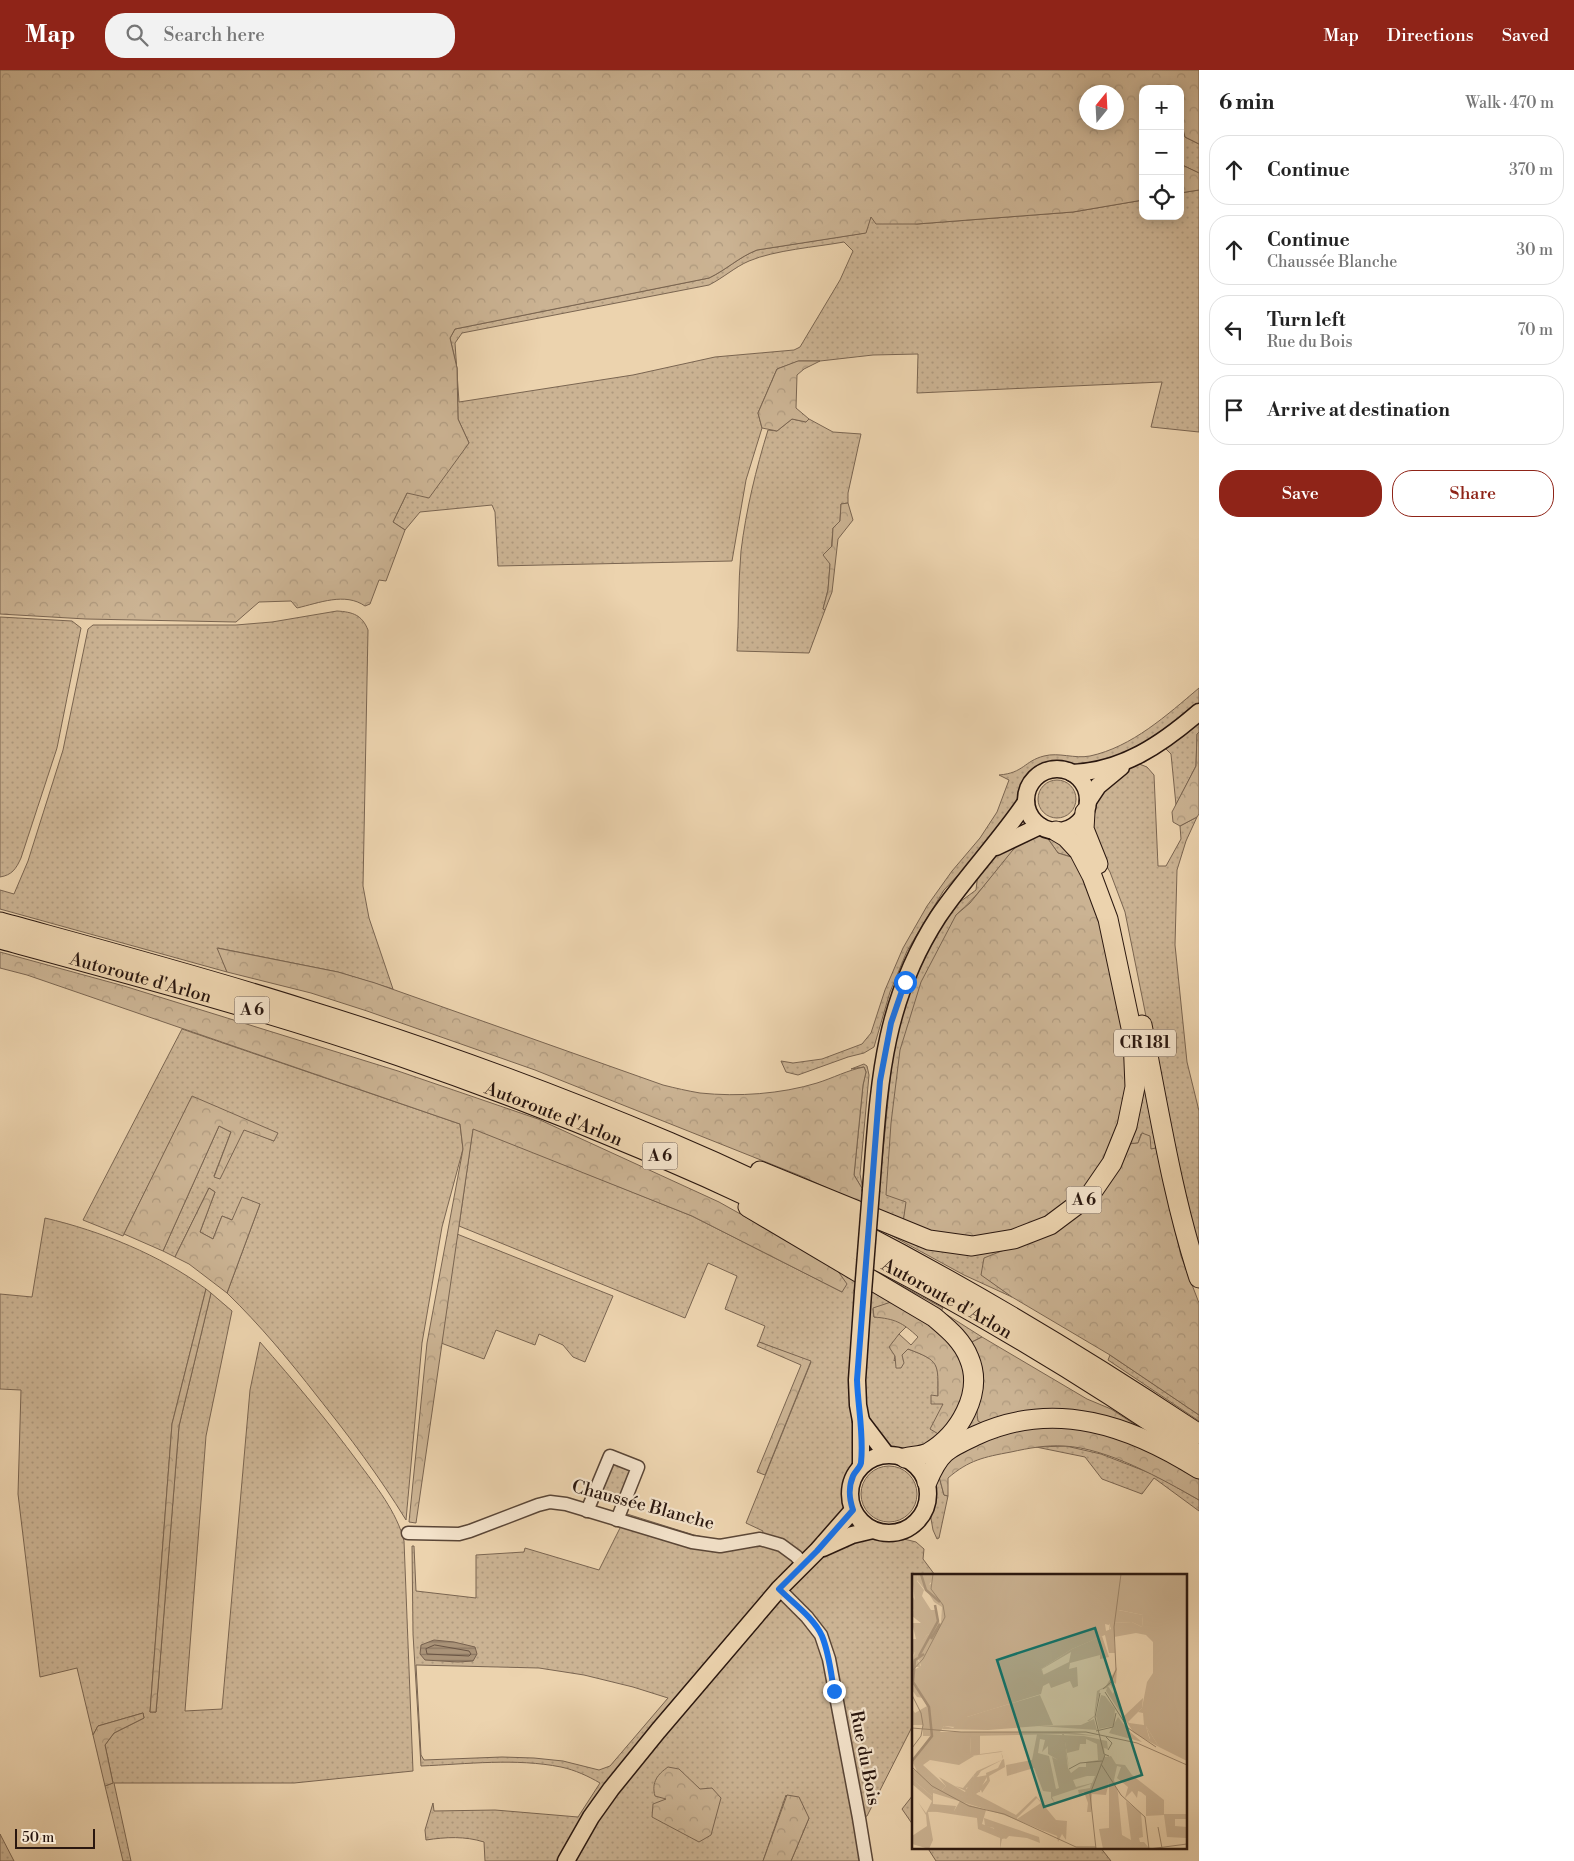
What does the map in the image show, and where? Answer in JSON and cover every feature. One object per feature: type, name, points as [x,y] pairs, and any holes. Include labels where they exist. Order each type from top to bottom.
[{"type":"highway","name":"CR 181","points":[[1087,806],[1084,829],[1118,914],[1175,1186],[1191,1254],[1199,1278]]},
{"type":"highway","name":"A 6","points":[[669,1142],[711,1150],[928,1240],[972,1246],[1014,1239],[1050,1225],[1090,1195],[1112,1163],[1127,1126],[1135,1087],[1133,1037],[1108,919],[1092,876],[1079,851],[1066,837],[1048,828]]},
{"type":"highway","name":"Autoroute d'Arlon","points":[[0,922],[304,1008],[397,1039],[554,1096],[669,1142],[826,1215],[927,1268],[1083,1359],[1199,1434]]},
{"type":"highway","name":"Autoroute d'Arlon","points":[[0,939],[298,1023],[397,1055],[578,1122],[733,1188],[883,1263],[995,1324],[1082,1376],[1199,1455]]},
{"type":"highway","points":[[733,1188],[750,1209],[934,1317],[958,1338],[969,1357],[974,1372],[973,1390],[968,1409],[949,1435],[927,1453],[906,1458]]},
{"type":"highway","points":[[927,1482],[933,1466],[941,1455],[954,1446],[987,1430],[1011,1422],[1036,1419],[1072,1418],[1109,1426],[1145,1438],[1199,1469]]},
{"type":"main road","points":[[992,850],[1048,828],[1074,826],[1098,786],[1128,760],[1159,742],[1199,712]]},
{"type":"main road","points":[[1048,828],[1033,819],[1028,811],[1026,802],[1030,784],[1037,776],[1045,771],[1054,769],[1072,773],[1093,772],[1128,760]]},
{"type":"main road","points":[[1072,773],[1084,785],[1087,806]]},
{"type":"main road","points":[[861,1465],[861,1421],[857,1380],[880,1081],[886,1042],[900,995],[919,951],[938,917],[955,893],[992,850],[1026,802]]},
{"type":"main road","points":[[861,1421],[886,1454]]},
{"type":"main road","points":[[886,1454],[906,1458],[922,1472],[927,1482],[927,1505],[922,1515],[905,1530],[895,1533],[884,1533],[874,1530],[858,1519],[849,1499],[850,1486],[854,1475],[861,1465],[877,1456],[886,1454]]},
{"type":"main road","points":[[566,1861],[591,1817],[611,1789],[706,1673],[779,1589],[804,1565],[853,1510]]},
{"type":"main road","points":[[817,1551],[852,1535],[874,1530]]},
{"type":"street","points":[[587,1511],[610,1456],[638,1468],[617,1520]]},
{"type":"street","name":"Chaussée Blanche","points":[[408,1533],[449,1534],[470,1531],[550,1502],[566,1504],[692,1542],[720,1546],[760,1539],[781,1545],[796,1556],[804,1565]]},
{"type":"street","name":"Rue du Bois","points":[[779,1589],[808,1617],[822,1635],[860,1818],[866,1861]]},
{"type":"green space","points":[[0,70],[1199,70],[1199,144],[1185,137],[1184,85],[1139,85],[1139,201],[1073,212],[917,224],[876,224],[871,217],[866,233],[757,250],[709,278],[455,329],[450,338],[457,368],[458,419],[469,443],[429,498],[407,493],[393,522],[405,530],[386,581],[379,580],[370,604],[365,606],[357,602],[340,599],[323,601],[297,608],[291,601],[259,602],[236,622],[86,619],[0,614]]},
{"type":"green space","points":[[1184,133],[1185,137],[1199,144],[1199,173],[1184,166]]},
{"type":"green space","points":[[1184,166],[1199,173],[1199,190],[1184,192]]},
{"type":"green space","points":[[1199,190],[1199,432],[1151,427],[1162,382],[917,393],[918,354],[873,355],[820,361],[799,361],[777,369],[758,413],[762,428],[746,480],[732,561],[498,566],[495,512],[492,505],[420,512],[405,530],[393,522],[407,493],[469,443],[458,419],[457,374],[459,402],[633,375],[715,357],[794,350],[800,347],[840,280],[853,251],[844,242],[783,251],[749,261],[709,285],[462,333],[455,343],[457,366],[450,338],[455,329],[709,278],[757,250],[865,233],[871,216],[917,224],[1073,212],[1139,201],[1139,220],[1184,220],[1184,192]]},
{"type":"green space","points":[[798,361],[820,361],[797,375],[796,408],[809,419],[806,422],[792,419],[777,431],[762,428],[758,413],[777,369]]},
{"type":"green space","points":[[792,419],[806,422],[809,419],[833,432],[861,434],[848,493],[848,503],[841,504],[840,521],[833,528],[828,590],[823,609],[825,610],[809,653],[737,651],[741,551],[759,460],[768,430],[777,431]]},
{"type":"green space","points":[[848,503],[853,520],[838,539],[832,592],[825,610],[823,609],[828,590],[830,564],[823,555],[832,546],[833,528],[840,521],[841,504]]},
{"type":"green space","points":[[337,611],[356,615],[363,621],[368,630],[363,886],[369,918],[393,989],[338,972],[218,948],[227,972],[0,909],[0,890],[14,894],[28,861],[63,750],[88,629],[93,625],[236,625],[272,622]]},
{"type":"green space","points":[[0,617],[72,621],[81,628],[57,748],[21,858],[13,871],[8,875],[0,877]]},
{"type":"green space","points":[[1199,688],[1199,732],[1197,734],[1196,766],[1176,805],[1171,754],[1165,748],[1129,760],[1147,767],[1154,775],[1158,866],[1166,866],[1181,839],[1180,826],[1197,817],[1186,841],[1177,870],[1175,945],[1187,1062],[1199,1111],[1199,1254],[1157,1071],[1125,912],[1110,872],[1092,840],[1095,800],[1127,761],[1077,768],[1068,764],[1048,763],[1038,767],[1023,783],[1018,803],[1009,821],[944,890],[907,951],[890,992],[874,1047],[864,1053],[798,1075],[786,1072],[781,1061],[793,1063],[822,1059],[862,1044],[871,1033],[885,990],[903,948],[927,906],[952,871],[980,838],[997,812],[1009,780],[999,775],[1014,772],[1037,758],[1044,756],[1078,757],[1105,752],[1135,738]]},
{"type":"green space","points":[[1199,732],[1199,814],[1180,826],[1173,822],[1172,812],[1196,766],[1197,734]]},
{"type":"green space","points":[[1057,780],[1064,781],[1070,786],[1075,792],[1075,806],[1070,812],[1064,817],[1057,818],[1050,817],[1044,812],[1039,806],[1038,799],[1039,792],[1044,786],[1050,781]]},
{"type":"green space","points":[[1038,834],[1046,836],[1058,853],[1071,857],[1087,878],[1102,921],[1125,1038],[1127,1087],[1113,1148],[1083,1190],[1056,1213],[1024,1228],[974,1238],[938,1234],[903,1223],[906,1202],[886,1195],[891,1123],[900,1050],[921,982],[956,915],[970,903],[1012,851],[1028,836]]},
{"type":"green space","points":[[1028,836],[956,915],[903,1223],[877,1212],[892,1060],[899,1023],[918,965],[953,907],[976,890],[978,873],[1000,852]]},
{"type":"green space","points":[[1046,836],[1063,841],[1087,878],[1072,857],[1058,853]]},
{"type":"green space","points":[[217,948],[338,972],[375,983],[663,1085],[695,1092],[729,1095],[789,1090],[817,1083],[864,1067],[866,1072],[854,1175],[863,1190],[862,1204],[801,1176],[535,1070],[311,993],[227,972]]},
{"type":"green space","points":[[0,952],[124,986],[398,1071],[538,1119],[719,1202],[835,1267],[847,1284],[842,1292],[692,1216],[473,1129],[416,1523],[409,1522],[427,1343],[463,1149],[460,1124],[27,975],[0,968]]},
{"type":"green space","points":[[182,1029],[460,1124],[463,1149],[442,1227],[422,1343],[406,1520],[352,1441],[296,1369],[227,1293],[260,1204],[232,1220],[222,1216],[213,1239],[200,1232],[215,1192],[209,1188],[175,1257],[163,1251],[219,1126],[231,1132],[214,1176],[244,1129],[274,1141],[192,1097],[123,1236],[83,1220]]},
{"type":"green space","points":[[1140,1055],[1156,1148],[1151,1149],[1141,1134],[1138,1143],[1128,1144]]},
{"type":"green space","points":[[864,1064],[867,1066],[869,1075],[860,1174],[863,1190],[854,1175],[866,1072],[864,1067],[851,1069]]},
{"type":"green space","points":[[192,1096],[278,1133],[274,1141],[244,1130],[220,1179],[214,1177],[231,1132],[219,1126],[163,1251],[124,1234]]},
{"type":"green space","points":[[473,1128],[692,1216],[842,1292],[835,1267],[894,1301],[873,1309],[874,1317],[893,1318],[907,1326],[899,1334],[894,1361],[908,1349],[927,1357],[935,1365],[938,1376],[938,1396],[931,1403],[943,1403],[940,1435],[922,1450],[904,1452],[881,1440],[862,1421],[857,1456],[846,1479],[843,1492],[842,1522],[818,1550],[870,1535],[885,1540],[900,1538],[916,1542],[924,1549],[923,1559],[934,1574],[912,1574],[912,1727],[867,1816],[860,1818],[866,1861],[791,1861],[809,1818],[786,1795],[763,1861],[485,1861],[484,1842],[455,1838],[426,1840],[425,1830],[433,1803],[434,1811],[495,1810],[578,1817],[600,1783],[571,1770],[544,1764],[491,1762],[421,1766],[413,1634],[412,1546],[414,1546],[416,1591],[476,1598],[476,1555],[524,1552],[525,1548],[599,1570],[627,1514],[694,1535],[721,1541],[760,1539],[763,1531],[746,1523],[811,1362],[759,1342],[765,1326],[725,1309],[737,1276],[708,1263],[685,1318],[459,1226]],"holes":[[[416,1665],[539,1668],[584,1675],[668,1698],[610,1766],[599,1770],[563,1761],[534,1758],[502,1757],[424,1760],[421,1755]]]},
{"type":"green space","points":[[1142,1133],[1150,1136],[1151,1149],[1156,1148],[1181,1256],[1199,1303],[1199,1415],[1110,1355],[1012,1297],[981,1275],[984,1258],[1052,1231],[1128,1144],[1138,1143]]},
{"type":"green space","points":[[209,1188],[215,1192],[200,1232],[213,1239],[222,1216],[232,1220],[242,1197],[260,1204],[227,1293],[189,1264],[175,1257]]},
{"type":"green space","points":[[45,1218],[108,1237],[150,1255],[206,1289],[172,1424],[150,1712],[156,1712],[179,1426],[211,1293],[232,1311],[206,1436],[185,1711],[222,1709],[250,1390],[260,1342],[358,1462],[385,1499],[401,1530],[404,1541],[413,1771],[294,1783],[114,1783],[131,1861],[123,1861],[105,1786],[113,1783],[105,1745],[114,1733],[144,1718],[143,1713],[98,1726],[93,1735],[77,1668],[40,1677],[18,1494],[21,1390],[0,1389],[0,1294],[32,1297]]},
{"type":"green space","points":[[863,1220],[1015,1245],[981,1274],[1012,1297],[964,1275]]},
{"type":"green space","points":[[457,1234],[613,1296],[585,1362],[573,1357],[563,1345],[539,1334],[535,1345],[496,1330],[484,1359],[441,1343]]},
{"type":"green space","points":[[856,1261],[943,1308],[941,1311],[982,1337],[972,1342],[983,1371],[980,1399],[985,1425],[946,1444],[978,1398]]},
{"type":"green space","points":[[206,1289],[211,1293],[179,1426],[156,1712],[150,1712],[172,1424]]},
{"type":"green space","points":[[894,1301],[938,1329],[947,1337],[960,1359],[965,1381],[961,1407],[940,1435],[930,1429],[943,1404],[931,1404],[931,1395],[938,1396],[938,1376],[935,1365],[932,1360],[908,1349],[902,1355],[904,1363],[901,1368],[896,1368],[895,1356],[889,1347],[899,1334],[911,1345],[918,1337],[898,1322],[874,1317],[873,1308]]},
{"type":"green space","points":[[982,1337],[1087,1399],[1111,1409],[1148,1433],[1110,1421],[985,1425],[978,1421],[977,1407],[983,1387],[983,1375],[979,1358],[972,1342]]},
{"type":"green space","points":[[759,1342],[811,1361],[765,1475],[757,1472],[801,1365],[757,1346]]},
{"type":"green space","points":[[1110,1355],[1199,1415],[1199,1421],[1108,1360]]},
{"type":"green space","points":[[1035,1425],[1109,1432],[1199,1475],[1199,1500],[1151,1474],[1116,1458],[1081,1448],[1064,1446],[1038,1447],[970,1463],[948,1478],[948,1496],[944,1495],[937,1469],[943,1462],[988,1436]]},
{"type":"green space","points":[[1066,1446],[1101,1454],[1155,1475],[1199,1500],[1199,1511],[1154,1478],[1142,1494],[1102,1479],[1085,1457],[1036,1447]]},
{"type":"green space","points":[[610,1456],[638,1467],[622,1506],[593,1496]]},
{"type":"green space","points":[[883,1466],[895,1466],[905,1470],[913,1478],[917,1494],[913,1510],[905,1518],[895,1522],[883,1522],[873,1518],[865,1510],[861,1500],[861,1488],[865,1478],[873,1470]]},
{"type":"green space","points":[[937,1469],[944,1495],[948,1496],[939,1538],[937,1539],[933,1530],[930,1513]]},
{"type":"green space","points":[[143,1713],[144,1718],[114,1733],[105,1745],[113,1783],[105,1786],[93,1735],[98,1726]]},
{"type":"green space","points":[[668,1767],[679,1769],[700,1789],[712,1788],[721,1798],[711,1835],[699,1842],[652,1817],[653,1804],[666,1799],[655,1796],[654,1787],[658,1776]]},
{"type":"green space","points":[[787,1795],[799,1797],[809,1818],[791,1861],[763,1861]]},
{"type":"green space","points":[[912,1796],[912,1824],[902,1809]]},
{"type":"green space","points":[[0,1834],[14,1861],[0,1861]]},
{"type":"green space","points":[[928,1848],[1101,1848],[1111,1861],[936,1861]]},
{"type":"water","points":[[434,1640],[475,1647],[477,1654],[473,1661],[425,1660],[420,1654],[421,1645]]},
{"type":"route","points":[[834,1691],[822,1635],[808,1617],[779,1589],[817,1551],[853,1510],[849,1499],[850,1486],[854,1475],[861,1465],[861,1421],[857,1380],[880,1081],[891,1023],[905,982]]}]
